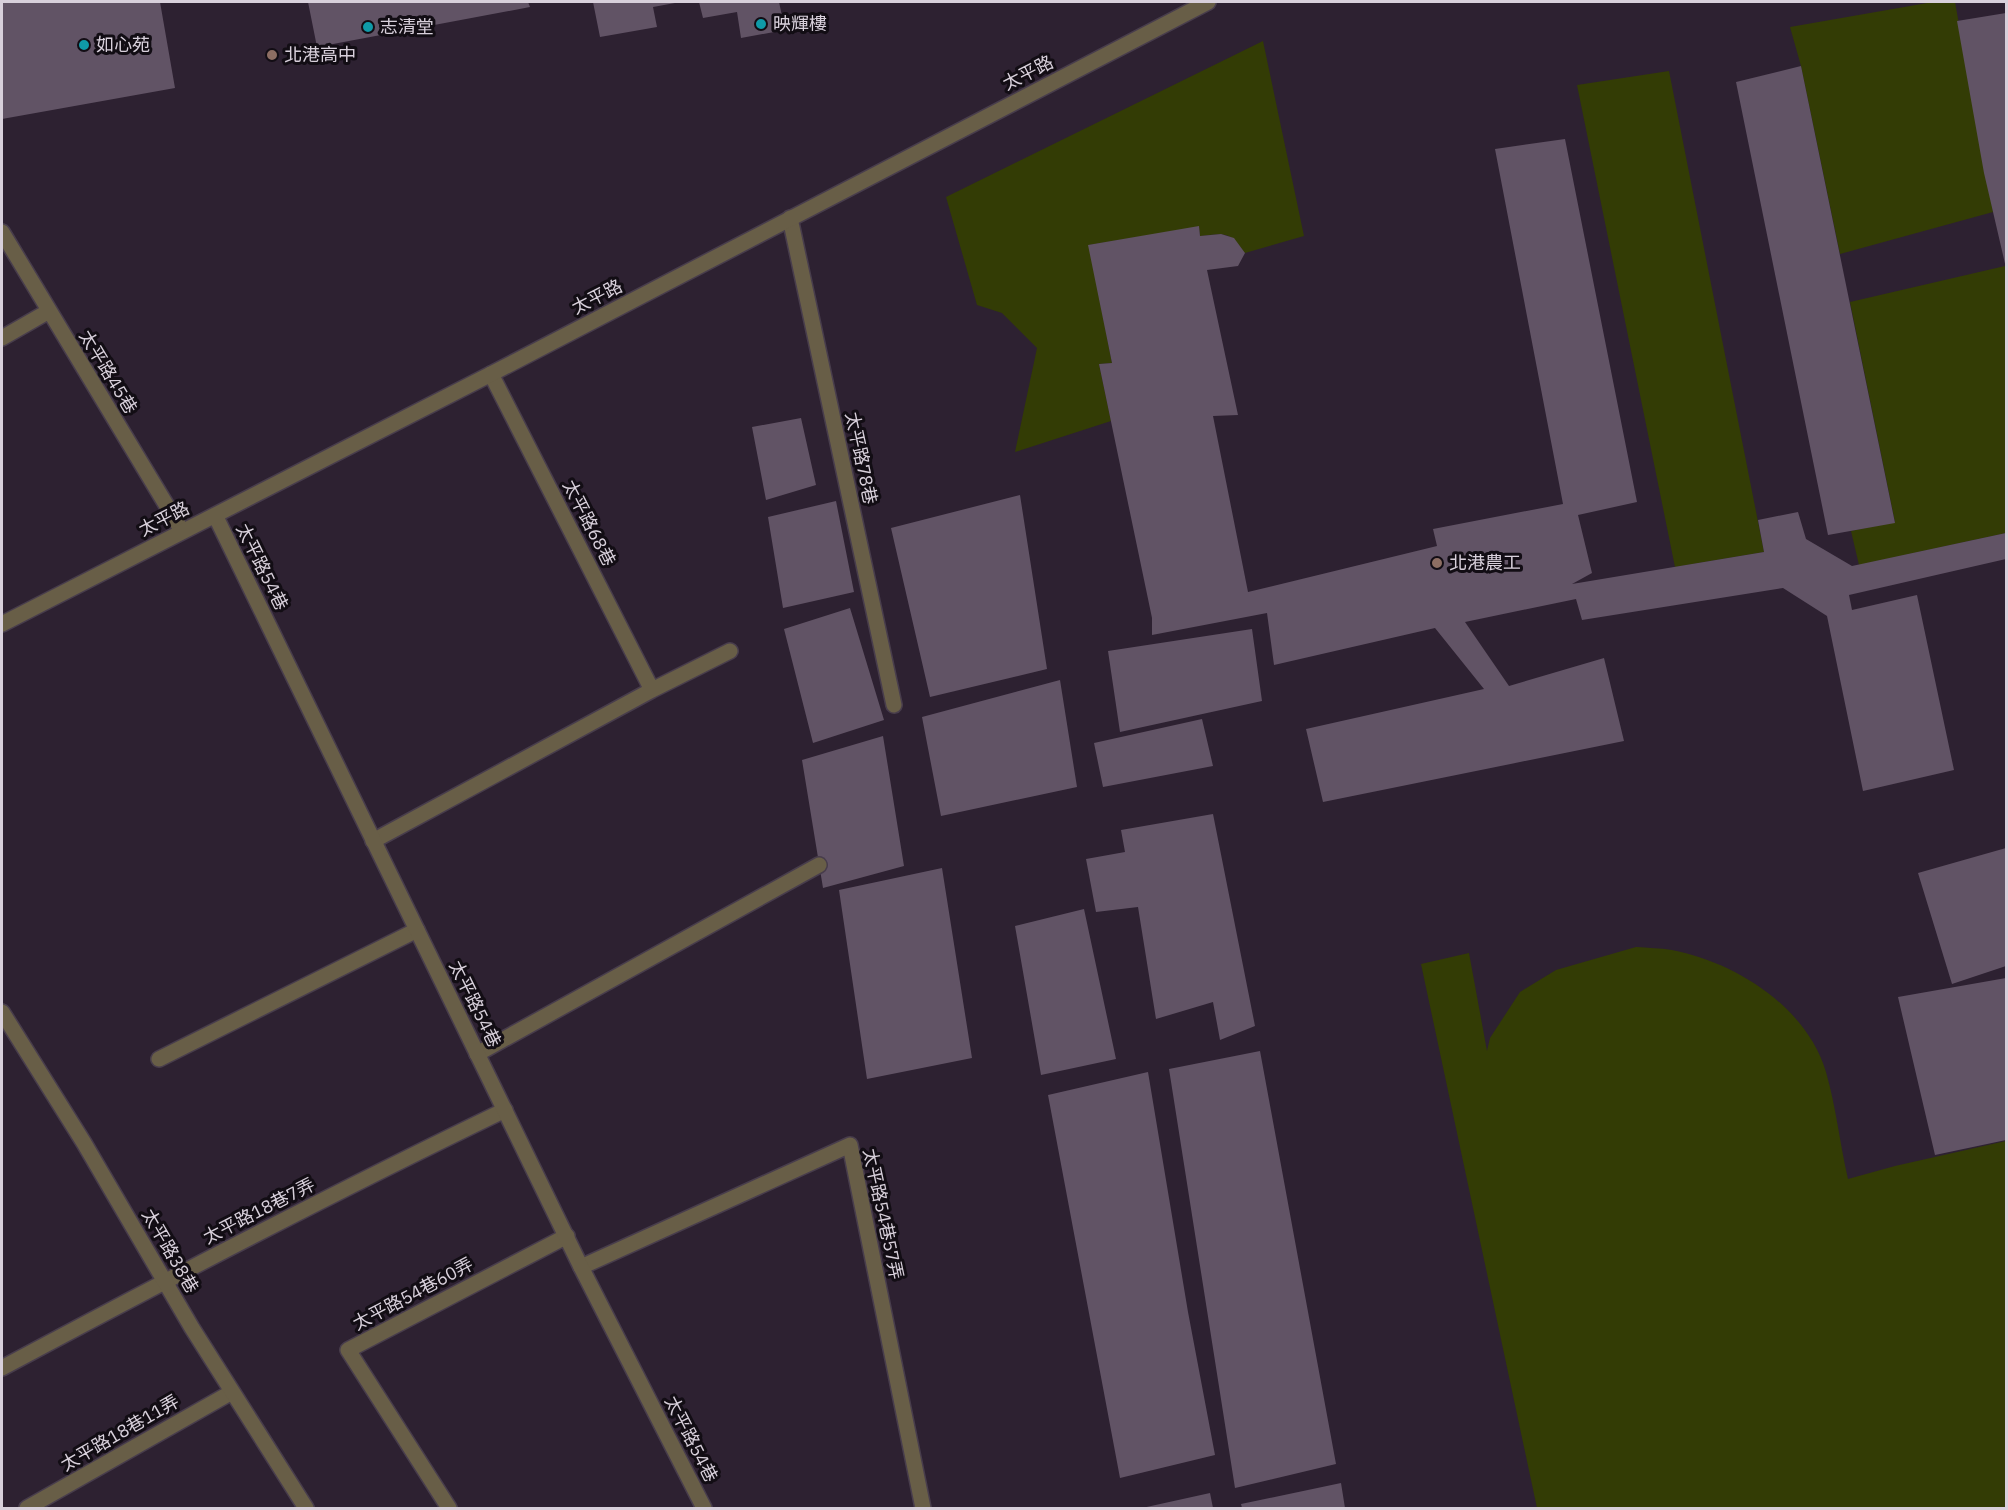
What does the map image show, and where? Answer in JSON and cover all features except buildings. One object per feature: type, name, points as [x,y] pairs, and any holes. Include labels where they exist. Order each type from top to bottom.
[{"type":"street","name":"太平路","points":[[2,624],[491,374],[1208,2]]},
{"type":"street","name":"太平路78巷","points":[[790,218],[894,705]]},
{"type":"street","name":"太平路45巷","points":[[2,232],[182,531]]},
{"type":"street","points":[[2,338],[49,311]]},
{"type":"street","name":"太平路68巷","points":[[491,374],[652,690]]},
{"type":"street","name":"太平路54巷","points":[[215,515],[581,1267],[705,1509]]},
{"type":"street","points":[[373,840],[652,690],[730,651]]},
{"type":"street","points":[[477,1054],[819,865]]},
{"type":"street","points":[[159,1059],[417,930]]},
{"type":"street","name":"太平路38巷","points":[[2,1012],[84,1143],[232,1392],[306,1509]]},
{"type":"street","name":"太平路18巷7弄","points":[[2,1368],[165,1281],[505,1110]]},
{"type":"street","name":"太平路54巷57弄","points":[[581,1267],[850,1145],[923,1509]]},
{"type":"street","name":"太平路54巷60弄","points":[[449,1509],[348,1350],[567,1236]]},
{"type":"street","name":"太平路18巷11弄","points":[[27,1509],[232,1392]]},
{"type":"green space","points":[[1933,2],[1955,2],[1993,212],[1840,254],[1801,66],[1790,27]]},
{"type":"green space","points":[[1263,41],[1304,236],[1245,253],[1231,237],[1226,235],[1200,236],[1199,227],[1089,245],[1112,363],[1099,364],[1111,421],[1015,452],[1037,348],[1002,313],[977,305],[946,197]]},
{"type":"green space","points":[[1669,71],[1764,552],[1675,567],[1577,85]]},
{"type":"green space","points":[[2005,266],[2006,533],[1859,565],[1851,531],[1895,522],[1850,302]]},
{"type":"green space","points":[[1636,947],[1672,950],[1720,965],[1766,991],[1786,1008],[1803,1027],[1817,1049],[1826,1072],[1848,1179],[2006,1141],[2006,1508],[1537,1508],[1421,964],[1469,953],[1487,1051],[1490,1038],[1520,992],[1556,970]]},
{"type":"place","name":"映輝樓","points":[[761,24]]},
{"type":"place","name":"志清堂","points":[[368,27]]},
{"type":"place","name":"如心苑","points":[[84,45]]},
{"type":"place","name":"北港高中","points":[[272,55]]},
{"type":"place","name":"北港農工","points":[[1437,563]]}]
